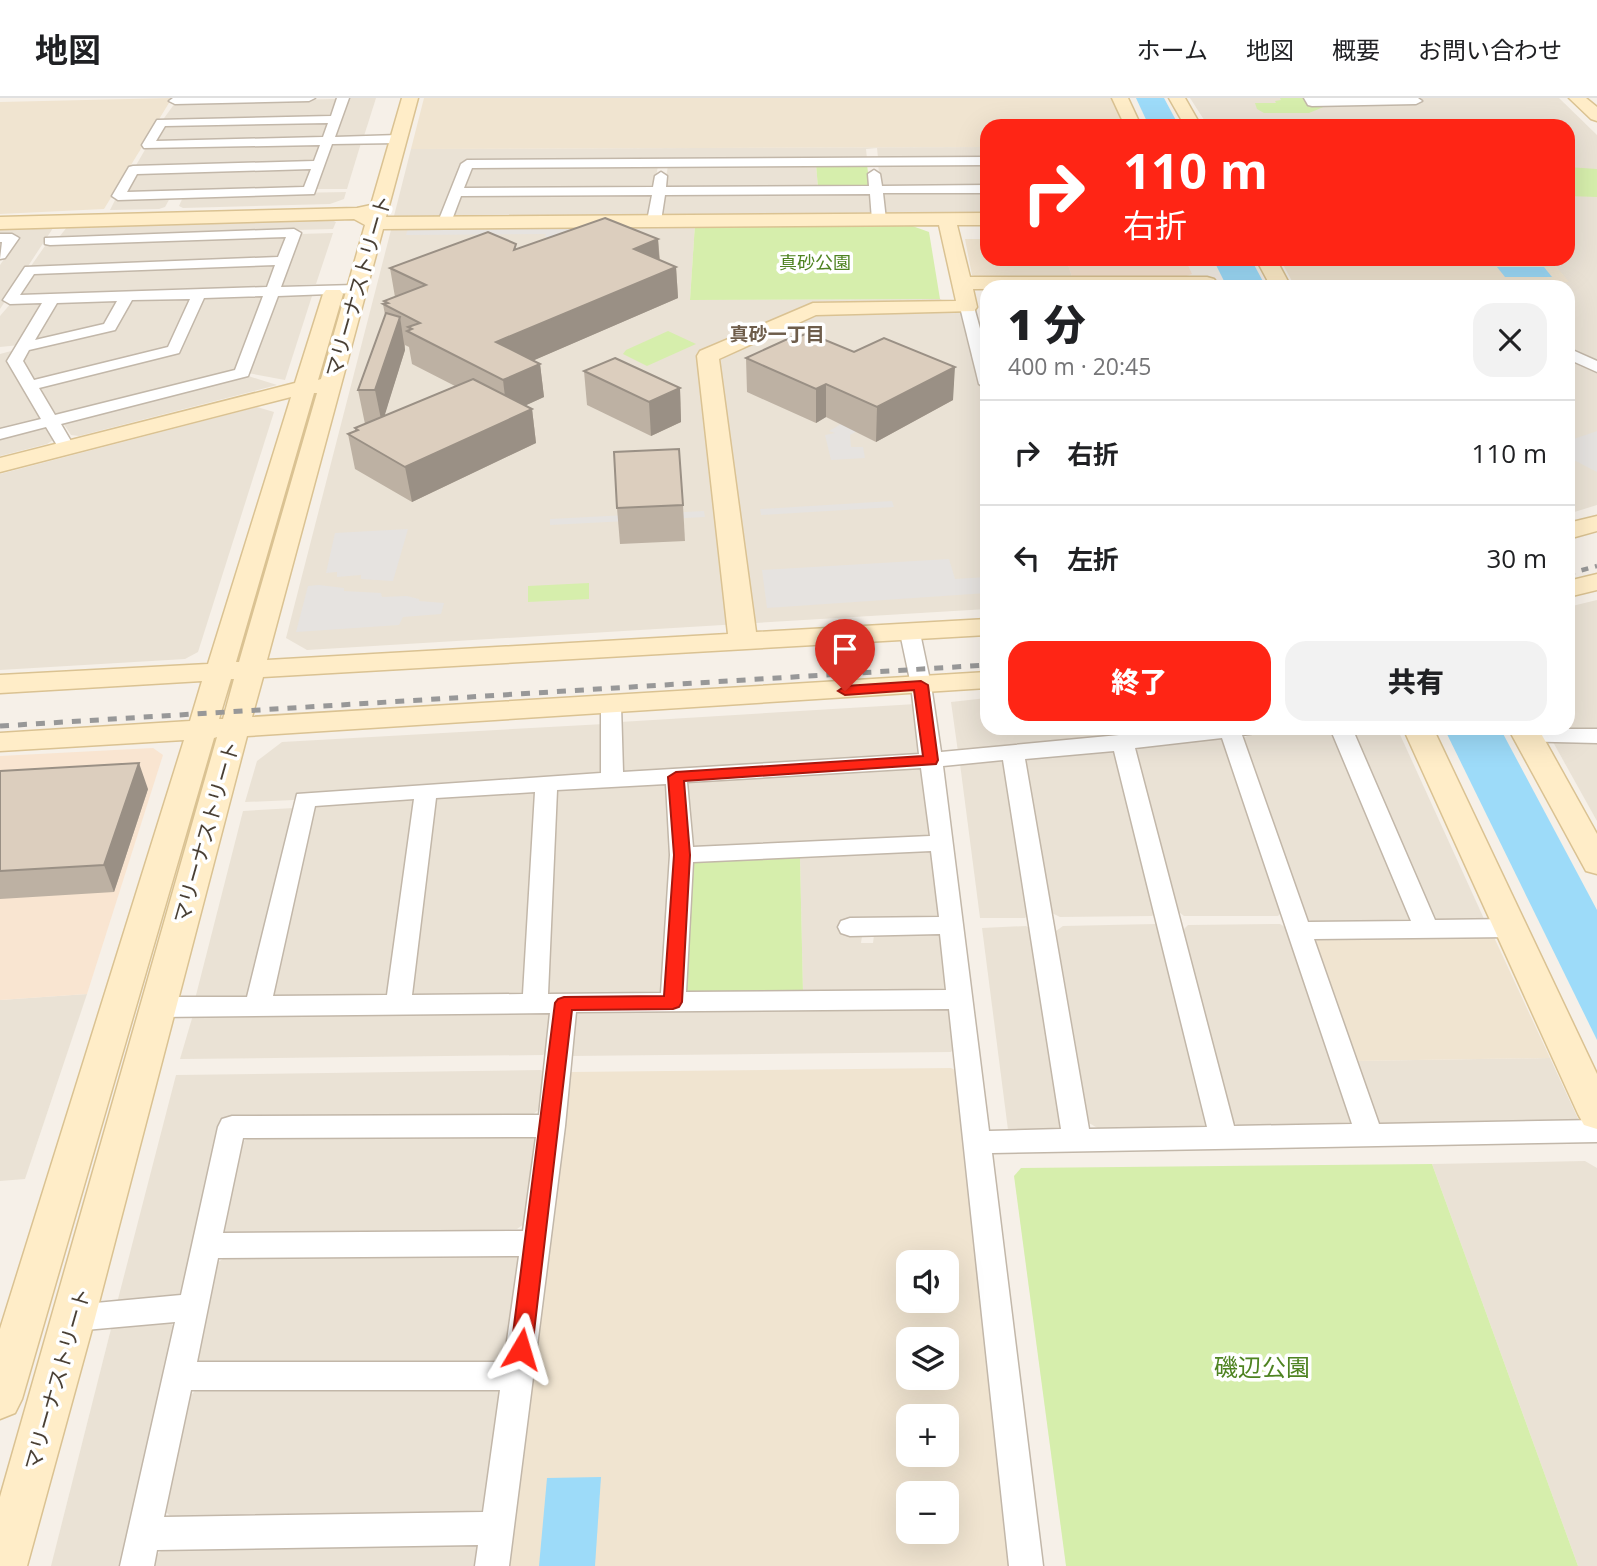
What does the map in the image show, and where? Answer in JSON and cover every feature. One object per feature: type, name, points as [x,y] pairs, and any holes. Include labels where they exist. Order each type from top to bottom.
[{"type":"street","points":[[177,98],[175,101],[309,98]]},
{"type":"street","points":[[318,164],[133,170],[118,196],[309,191],[343,98]]},
{"type":"street","name":"マリーナストリート","points":[[389,139],[391,98]]},
{"type":"street","name":"マリーナストリート","points":[[0,1398],[218,672],[317,386],[389,139],[410,98]]},
{"type":"street","points":[[1120,98],[1130,119]]},
{"type":"street","points":[[1177,98],[1189,119]]},
{"type":"street","points":[[1310,98],[1312,103],[1416,101]]},
{"type":"street","points":[[1577,98],[1597,116]]},
{"type":"street","points":[[335,119],[161,123],[148,145],[389,139]]},
{"type":"street","points":[[445,222],[467,164],[663,163],[871,155],[980,161]]},
{"type":"street","points":[[871,155],[879,220]]},
{"type":"street","points":[[654,221],[663,163]]},
{"type":"street","points":[[457,192],[980,189]]},
{"type":"street","points":[[167,215],[178,194]]},
{"type":"street","points":[[0,217],[368,213],[445,222],[980,219]]},
{"type":"street","points":[[0,223],[66,218]]},
{"type":"street","points":[[0,434],[242,373],[293,233],[50,241],[66,218]]},
{"type":"street","points":[[947,219],[980,357]]},
{"type":"street","points":[[0,238],[12,238],[0,255]]},
{"type":"street","points":[[283,261],[30,270],[10,300],[345,289]]},
{"type":"street","points":[[963,284],[980,284]]},
{"type":"street","points":[[30,386],[174,350],[199,294]]},
{"type":"street","points":[[24,347],[110,327],[127,296]]},
{"type":"street","points":[[52,298],[15,361],[67,448]]},
{"type":"street","points":[[743,641],[708,356],[813,309],[967,307]]},
{"type":"street","points":[[1575,356],[1597,367]]},
{"type":"street","points":[[0,465],[317,386]]},
{"type":"street","name":"マリーナストリート","points":[[4,1566],[236,727],[317,386]]},
{"type":"street","points":[[1575,529],[1597,523]]},
{"type":"street","points":[[1575,587],[1597,582]]},
{"type":"street","points":[[0,684],[980,628]]},
{"type":"street","points":[[910,633],[921,685],[942,843],[1026,1566]]},
{"type":"street","points":[[0,742],[980,681]]},
{"type":"street","points":[[611,705],[612,780]]},
{"type":"street","points":[[258,1006],[305,799],[931,760],[1189,735]]},
{"type":"street","points":[[1241,735],[1298,930],[1370,1137]]},
{"type":"street","points":[[1344,735],[1427,929]]},
{"type":"street","points":[[1421,735],[1597,1114]]},
{"type":"street","points":[[1527,735],[1597,863]]},
{"type":"street","points":[[1575,735],[1597,736]]},
{"type":"street","points":[[1123,743],[1224,1139]]},
{"type":"street","points":[[1013,754],[1077,1141]]},
{"type":"street","points":[[673,1002],[682,855],[676,777]]},
{"type":"street","points":[[492,1566],[551,1126],[546,785]]},
{"type":"street","points":[[398,1005],[426,792]]},
{"type":"street","points":[[682,855],[942,843]]},
{"type":"street","points":[[850,927],[952,925]]},
{"type":"street","points":[[1298,930],[1512,928]]},
{"type":"street","points":[[157,1007],[960,999]]},
{"type":"street","points":[[136,1566],[232,1127],[551,1126]]},
{"type":"street","points":[[977,1142],[1597,1131]]},
{"type":"street","points":[[206,1246],[535,1243]]},
{"type":"street","points":[[74,1318],[192,1307]]},
{"type":"street","points":[[177,1376],[518,1376]]},
{"type":"street","points":[[144,1534],[497,1528]]},
{"type":"shaded area","points":[[172,98],[104,209],[0,214],[0,102]]},
{"type":"shaded area","points":[[347,98],[376,98],[364,136],[333,138]]},
{"type":"shaded area","points":[[424,98],[1113,98],[1121,119],[980,119],[980,147],[411,149]]},
{"type":"shaded area","points":[[1190,98],[1559,98],[1597,135],[1597,505],[1575,512],[1575,280],[1566,280],[1555,266],[1575,266],[1575,119],[1204,119]]},
{"type":"shaded area","points":[[338,100],[333,116],[328,117],[162,121],[175,103]]},
{"type":"shaded area","points":[[330,121],[325,138],[154,143],[164,125]]},
{"type":"shaded area","points":[[361,143],[347,189],[314,189],[330,144]]},
{"type":"shaded area","points":[[322,144],[315,161],[135,167],[149,147]]},
{"type":"shaded area","points":[[980,147],[980,159],[878,158],[877,148],[866,149],[867,159],[864,160],[464,162],[441,219],[401,219],[394,216],[411,149]]},
{"type":"shaded area","points":[[980,163],[980,187],[885,187],[881,186],[878,165]]},
{"type":"shaded area","points":[[816,164],[818,188],[664,187],[668,166]]},
{"type":"shaded area","points":[[658,166],[654,187],[650,189],[464,188],[472,167]]},
{"type":"shaded area","points":[[313,168],[306,187],[301,189],[125,192],[136,173]]},
{"type":"shaded area","points":[[980,191],[980,216],[886,216],[882,193]]},
{"type":"shaded area","points":[[346,192],[344,199],[330,204],[179,206],[183,197],[188,195]]},
{"type":"shaded area","points":[[872,193],[874,216],[660,218],[663,194]]},
{"type":"shaded area","points":[[653,194],[650,217],[453,219],[461,195]]},
{"type":"shaded area","points":[[116,198],[170,198],[165,207],[159,209],[110,210]]},
{"type":"shaded area","points":[[325,217],[336,222],[333,229],[60,236],[67,227]]},
{"type":"shaded area","points":[[695,224],[690,300],[940,299],[965,313],[980,361],[980,609],[307,650],[286,638],[391,230],[398,226]]},
{"type":"shaded area","points":[[612,225],[605,237],[545,237],[546,234],[406,235],[409,226]]},
{"type":"shaded area","points":[[0,227],[53,228],[0,309],[0,265],[20,236],[0,236]]},
{"type":"shaded area","points":[[333,233],[316,284],[280,286],[299,234]]},
{"type":"shaded area","points":[[288,237],[281,258],[31,266],[47,243]]},
{"type":"shaded area","points":[[965,239],[980,239],[980,266],[1068,266],[1072,277],[981,278],[972,275]]},
{"type":"shaded area","points":[[274,264],[278,266],[269,287],[19,295],[33,273]]},
{"type":"shaded area","points":[[1068,266],[1188,266],[1192,274],[1184,277],[1072,277]]},
{"type":"shaded area","points":[[1284,266],[1556,266],[1567,280],[1291,280]]},
{"type":"shaded area","points":[[307,293],[312,296],[285,380],[248,373],[276,296]]},
{"type":"shaded area","points":[[266,296],[238,370],[60,416],[39,388],[179,352],[203,297]]},
{"type":"shaded area","points":[[193,298],[170,348],[40,380],[35,380],[22,359],[33,348],[114,329],[130,300]]},
{"type":"shaded area","points":[[120,301],[107,325],[40,342],[34,340],[56,303]]},
{"type":"shaded area","points":[[12,302],[45,303],[20,345],[0,347],[0,316]]},
{"type":"shaded area","points":[[15,350],[43,417],[40,421],[0,431],[0,354]]},
{"type":"shaded area","points":[[245,375],[277,385],[79,436],[71,435],[63,423]]},
{"type":"shaded area","points":[[924,394],[850,435],[851,447],[863,447],[865,458],[831,460],[825,435],[835,433],[829,431],[855,416]]},
{"type":"shaded area","points":[[257,407],[274,412],[198,652],[185,659],[0,670],[0,474]]},
{"type":"shaded area","points":[[45,427],[53,440],[0,456],[0,437]]},
{"type":"shaded area","points":[[1597,431],[1597,472],[1575,461],[1575,439]]},
{"type":"shaded area","points":[[892,501],[894,507],[761,515],[760,509]]},
{"type":"shaded area","points":[[704,511],[705,517],[550,525],[550,519]]},
{"type":"shaded area","points":[[408,529],[393,581],[361,579],[361,575],[337,577],[337,572],[326,573],[335,533]]},
{"type":"shaded area","points":[[949,559],[955,579],[980,577],[980,593],[767,608],[762,570]]},
{"type":"shaded area","points":[[308,586],[344,588],[344,591],[381,593],[382,597],[407,596],[419,601],[444,603],[441,614],[403,617],[399,625],[296,632]]},
{"type":"shaded area","points":[[1597,600],[1597,729],[1575,729],[1575,605]]},
{"type":"shaded area","points":[[980,699],[980,735],[1126,735],[958,752],[951,702]]},
{"type":"shaded area","points":[[916,704],[923,749],[917,755],[629,773],[621,770],[620,722]]},
{"type":"shaded area","points":[[604,724],[605,771],[597,776],[296,794],[294,800],[245,802],[257,761],[282,742]]},
{"type":"shaded area","points":[[1248,735],[1337,735],[1412,919],[1407,923],[1315,923],[1305,918],[1244,738]]},
{"type":"shaded area","points":[[1353,735],[1400,735],[1485,921],[1439,921],[1431,917]]},
{"type":"shaded area","points":[[1220,737],[1228,741],[1284,910],[1278,916],[1184,916],[1176,910],[1135,751],[1141,747]]},
{"type":"shaded area","points":[[1553,742],[1597,742],[1597,821]]},
{"type":"shaded area","points":[[153,748],[163,755],[87,994],[0,1000],[0,756]]},
{"type":"shaded area","points":[[1111,751],[1118,755],[1158,911],[1152,916],[1060,917],[1052,913],[1023,762],[1029,758]]},
{"type":"shaded area","points":[[1000,761],[1007,766],[1032,912],[1025,918],[980,918],[960,764]]},
{"type":"shaded area","points":[[918,766],[926,770],[933,831],[926,838],[699,848],[691,843],[687,785],[693,780]]},
{"type":"shaded area","points":[[661,782],[668,787],[673,855],[665,987],[656,995],[555,996],[547,990],[554,794],[561,789]]},
{"type":"shaded area","points":[[530,790],[537,796],[528,990],[519,995],[417,997],[411,989],[433,801],[442,797]]},
{"type":"shaded area","points":[[408,798],[415,803],[391,990],[383,997],[280,1000],[273,993],[311,809],[320,804]]},
{"type":"shaded area","points":[[294,808],[252,993],[244,998],[195,999],[243,811]]},
{"type":"shaded area","points":[[925,849],[934,854],[942,913],[933,919],[843,920],[844,931],[854,931],[862,936],[861,943],[873,943],[874,935],[935,930],[944,936],[948,985],[941,992],[803,993],[800,858]]},
{"type":"shaded area","points":[[1155,924],[1163,930],[1210,1122],[1204,1129],[1101,1130],[1089,1123],[1056,931],[1063,926]]},
{"type":"shaded area","points":[[1280,924],[1290,930],[1352,1121],[1347,1127],[1243,1129],[1233,1122],[1183,930],[1188,925]]},
{"type":"shaded area","points":[[1026,926],[1035,932],[1067,1123],[1061,1130],[1008,1130],[982,928]]},
{"type":"shaded area","points":[[1493,935],[1550,1058],[1354,1061],[1315,943],[1319,937]]},
{"type":"shaded area","points":[[87,994],[25,1179],[0,1181],[0,1000]]},
{"type":"shaded area","points":[[942,1007],[952,1013],[956,1047],[951,1052],[570,1056],[574,1016],[582,1010]]},
{"type":"shaded area","points":[[547,1011],[553,1017],[550,1051],[543,1055],[180,1059],[193,1015]]},
{"type":"shaded area","points":[[1550,1058],[1580,1123],[1386,1126],[1375,1120],[1354,1061]]},
{"type":"shaded area","points":[[951,1068],[957,1071],[1010,1566],[508,1566],[567,1076],[571,1072]]},
{"type":"shaded area","points":[[541,1070],[546,1074],[541,1108],[532,1115],[223,1121],[185,1290],[174,1299],[117,1303],[176,1075]]},
{"type":"shaded area","points":[[529,1133],[538,1139],[527,1222],[517,1229],[229,1236],[220,1228],[238,1145],[251,1136]]},
{"type":"shaded area","points":[[1585,1161],[1597,1168],[1597,1566],[1578,1566],[1432,1164]]},
{"type":"shaded area","points":[[512,1251],[523,1261],[511,1352],[497,1364],[202,1366],[196,1359],[214,1265],[227,1256]]},
{"type":"shaded area","points":[[169,1320],[176,1330],[123,1566],[51,1566],[112,1325]]},
{"type":"shaded area","points":[[496,1385],[504,1395],[491,1501],[479,1514],[172,1518],[164,1510],[187,1399],[197,1389]]},
{"type":"shaded area","points":[[474,1541],[485,1550],[483,1566],[152,1566],[154,1557],[168,1545]]},
{"type":"green space","points":[[1280,98],[1345,98],[1309,113],[1264,113],[1257,109],[1255,103],[1276,103]]},
{"type":"green space","points":[[816,164],[867,165],[870,186],[818,188]]},
{"type":"green space","points":[[1575,167],[1597,169],[1597,197],[1575,196]]},
{"type":"green space","name":"真砂公園","points":[[904,223],[929,232],[940,299],[690,300],[695,224]]},
{"type":"green space","points":[[668,331],[696,344],[647,366],[623,354],[626,350]]},
{"type":"green space","points":[[589,583],[589,599],[528,602],[528,586]]},
{"type":"green space","points":[[800,858],[803,993],[692,996],[685,991],[690,865],[697,861]]},
{"type":"green space","name":"磯辺公園","points":[[1432,1164],[1578,1566],[1066,1566],[1014,1176],[1021,1168]]},
{"type":"water","points":[[1136,98],[1164,98],[1175,119],[1146,119]]},
{"type":"water","points":[[1216,266],[1255,266],[1262,280],[1224,280]]},
{"type":"water","points":[[1497,267],[1544,267],[1552,277],[1505,277]]},
{"type":"water","points":[[1447,735],[1504,735],[1597,910],[1597,1040]]},
{"type":"water","points":[[601,1477],[595,1566],[539,1566],[547,1478]]},
{"type":"building","points":[[605,218],[658,239],[634,249],[676,267],[496,342],[540,364],[503,380],[407,331],[412,329],[408,327],[420,323],[383,304],[388,303],[384,301],[426,285],[390,268],[488,232],[516,244],[514,250]]},
{"type":"building","points":[[386,313],[400,317],[375,390],[358,390]]},
{"type":"building","points":[[808,333],[854,352],[884,338],[955,367],[877,407],[826,384],[816,389],[746,358],[794,336]]},
{"type":"building","points":[[615,358],[680,388],[649,402],[584,371]]},
{"type":"building","points":[[473,379],[532,409],[405,467],[348,434],[358,430],[355,428]]},
{"type":"building","points":[[679,449],[683,505],[617,508],[614,452]]},
{"type":"building","points":[[139,763],[104,865],[0,871],[0,771]]},
{"type":"railway","points":[[1575,572],[1597,566]]},
{"type":"railway","points":[[0,726],[980,665]]},
{"type":"district","name":"真砂一丁目","points":[[777,334]]},
{"type":"route","points":[[521,1349],[551,1126],[564,1003],[673,1002],[682,855],[676,777],[931,760],[921,685],[845,691]]}]
